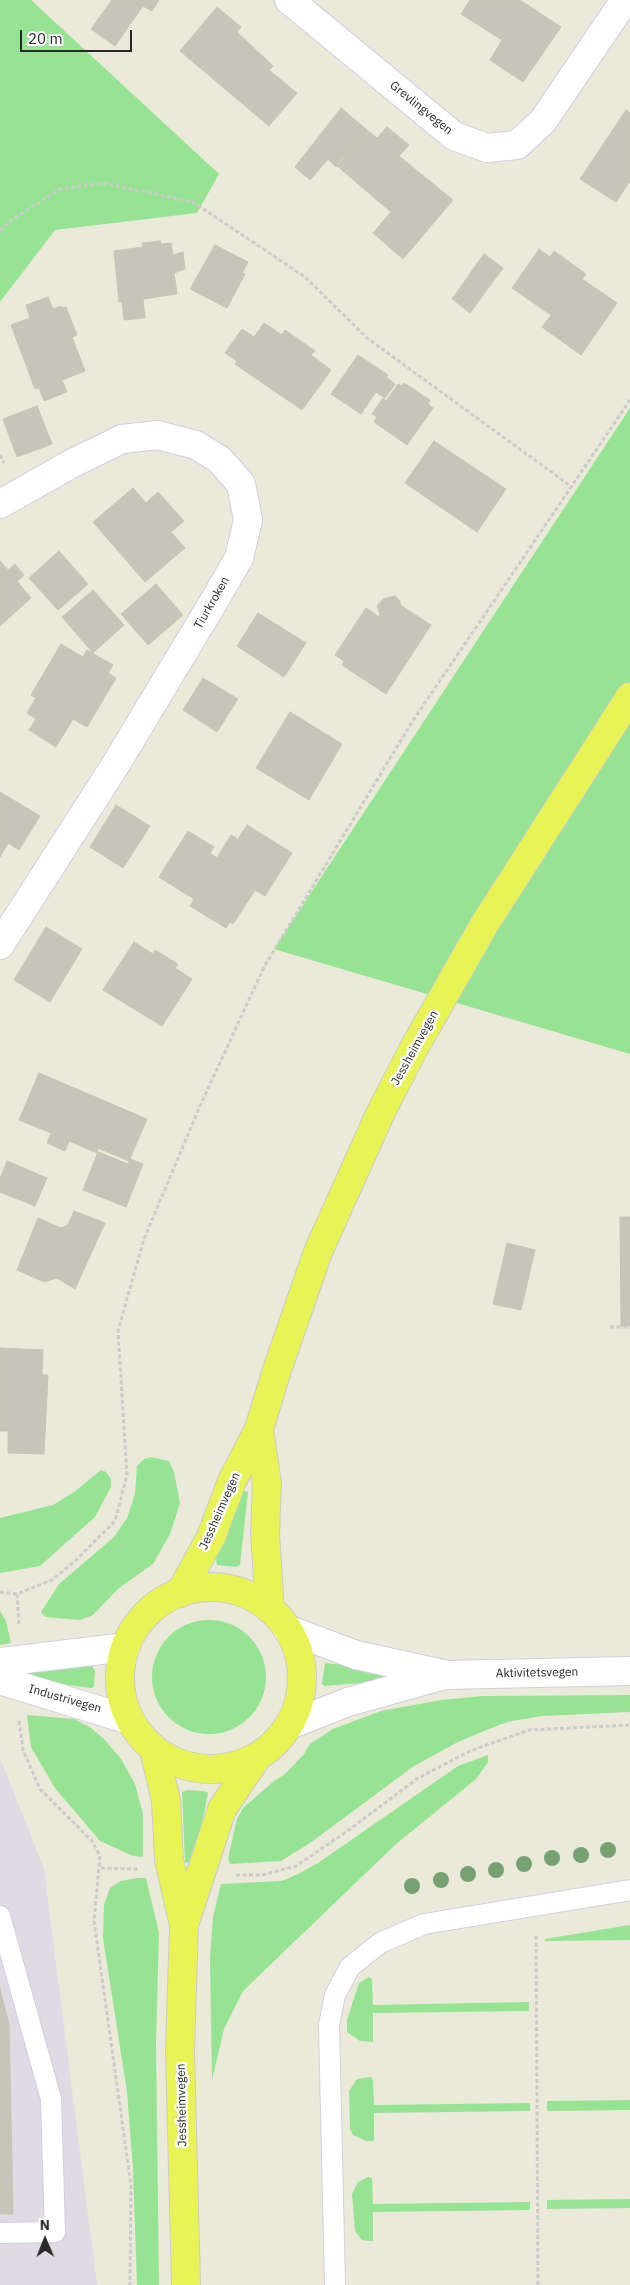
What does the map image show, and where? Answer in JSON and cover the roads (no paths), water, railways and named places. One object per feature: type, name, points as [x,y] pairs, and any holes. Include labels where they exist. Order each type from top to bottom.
[{"type":"main road","name":"Jessheimvegen","points":[[180,1593],[211,1537],[232,1481],[259,1429],[277,1370],[318,1252],[380,1114],[414,1048],[484,925],[630,697]]},
{"type":"main road","name":"Jessheimvegen","points":[[259,1429],[266,1484],[264,1534],[279,1619]]},
{"type":"main road","points":[[198,1589],[227,1590],[254,1598],[279,1619],[298,1651],[302,1676],[299,1702],[289,1724],[275,1743],[257,1757],[222,1768],[205,1769],[187,1766],[170,1759],[154,1750],[136,1731],[124,1705],[120,1683],[122,1661],[131,1635],[147,1614],[157,1605],[180,1593],[198,1589]]},
{"type":"main road","name":"Jessheimvegen","points":[[154,1750],[166,1800],[169,1860],[184,1925],[180,2051],[186,2285]]},
{"type":"main road","name":"Jessheimvegen","points":[[184,1925],[222,1810],[257,1757]]},
{"type":"street","name":"Grevlingvegen","points":[[289,0],[454,136],[487,148],[517,145],[543,121],[625,0]]},
{"type":"street","name":"Tiurkroken","points":[[0,504],[71,464],[122,439],[158,435],[196,445],[220,460],[241,484],[248,520],[239,558],[217,596],[116,764],[0,945]]},
{"type":"street","name":"Aktivitetsvegen","points":[[279,1619],[356,1655],[444,1674],[630,1671]]},
{"type":"street","points":[[0,1662],[126,1647]]},
{"type":"street","name":"Aktivitetsvegen","points":[[289,1724],[348,1702],[444,1674]]},
{"type":"street","name":"Industrivegen","points":[[0,1680],[130,1720]]},
{"type":"lane","points":[[335,2285],[329,2025],[335,1995],[350,1967],[380,1943],[424,1924],[630,1890]]},
{"type":"lane","points":[[0,1916],[50,2099],[55,2232],[0,2233]]}]
